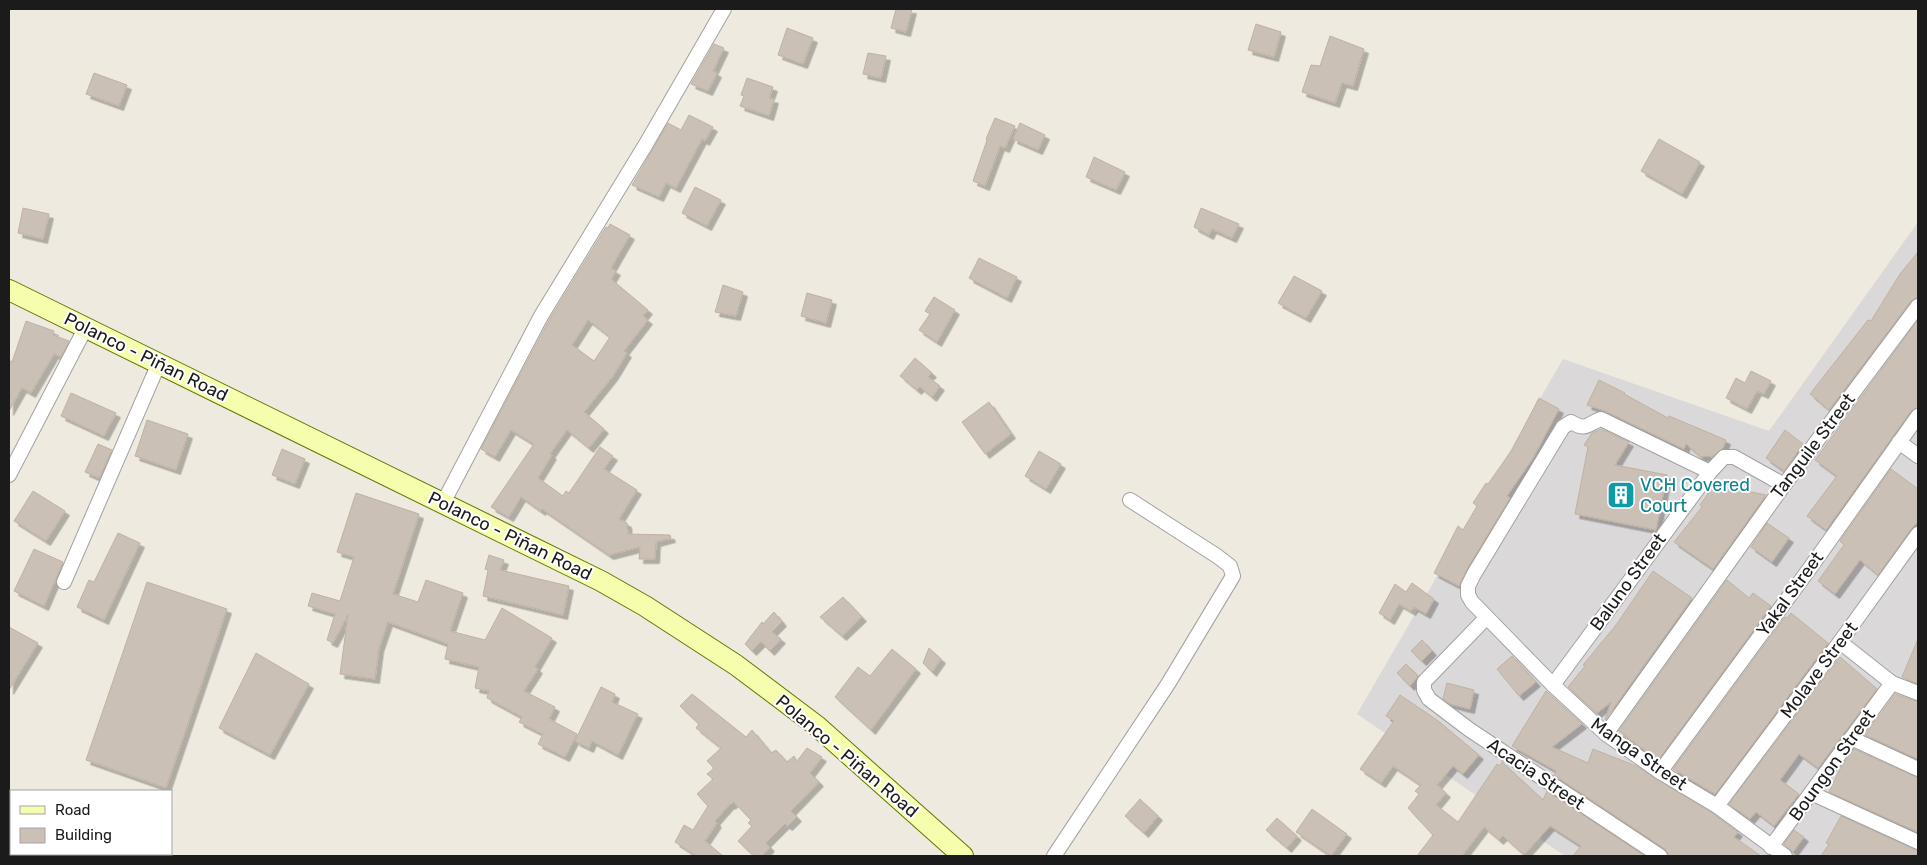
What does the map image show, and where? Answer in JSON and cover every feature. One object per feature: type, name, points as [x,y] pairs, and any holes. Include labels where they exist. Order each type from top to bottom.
[{"type":"main road","name":"Polanco - Piñan Road","points":[[9,290],[601,581],[645,606],[736,665],[817,726],[963,856]]},
{"type":"street","points":[[443,503],[541,316],[646,144],[724,9]]},
{"type":"street","name":"Tanguile Street","points":[[1606,734],[1784,484],[1918,306]]},
{"type":"street","points":[[9,475],[86,328]]},
{"type":"street","points":[[64,582],[158,363]]},
{"type":"street","name":"Yakal Street","points":[[1660,772],[1810,568],[1918,416]]},
{"type":"street","name":"Manga Street","points":[[1710,472],[1601,419],[1588,426],[1580,427],[1571,422],[1563,427],[1474,574],[1468,586],[1468,591],[1472,602],[1486,618],[1553,685],[1606,734],[1660,772],[1717,806],[1785,856]]},
{"type":"street","points":[[1899,442],[1918,456]]},
{"type":"street","name":"Baluno Street","points":[[1553,685],[1710,472],[1724,457],[1734,457],[1784,484]]},
{"type":"street","points":[[1054,856],[1168,684],[1233,576],[1230,566],[1217,556],[1130,500]]},
{"type":"street","name":"Molave Street","points":[[1717,806],[1918,534]]},
{"type":"street","name":"Acacia Street","points":[[1486,618],[1424,682],[1424,690],[1429,698],[1470,730],[1660,856]]},
{"type":"street","points":[[1840,642],[1892,683],[1918,692]]},
{"type":"street","name":"Boungon Street","points":[[1771,847],[1892,683]]},
{"type":"street","points":[[1851,738],[1918,769]]},
{"type":"street","points":[[1811,793],[1918,842]]},
{"type":"shaded area","points":[[1918,222],[1918,856],[1565,856],[1357,714],[1563,359],[1769,431]]},
{"type":"building","points":[[896,9],[912,9],[906,32],[891,28]]},
{"type":"building","points":[[1256,24],[1281,32],[1274,57],[1248,50]]},
{"type":"building","points":[[787,28],[813,38],[803,64],[778,55]]},
{"type":"building","points":[[1330,36],[1364,49],[1353,86],[1342,83],[1335,103],[1302,92],[1311,65],[1320,66]]},
{"type":"building","points":[[714,44],[724,48],[713,71],[717,73],[708,91],[691,84]]},
{"type":"building","points":[[868,53],[886,56],[881,78],[863,74]]},
{"type":"building","points":[[94,73],[127,85],[119,106],[86,94]]},
{"type":"building","points":[[747,78],[773,87],[769,98],[774,99],[769,116],[740,106],[744,96],[741,95]]},
{"type":"building","points":[[689,115],[713,127],[705,141],[702,139],[676,188],[666,183],[659,197],[632,185],[668,123],[681,130]]},
{"type":"building","points":[[995,118],[1015,126],[1005,148],[1000,146],[985,186],[973,181],[986,139]]},
{"type":"building","points":[[1020,123],[1045,135],[1038,150],[1013,139]]},
{"type":"building","points":[[1659,139],[1700,162],[1682,194],[1641,171]]},
{"type":"building","points":[[1094,157],[1125,172],[1116,190],[1086,177]]},
{"type":"building","points":[[695,187],[721,200],[707,226],[682,213]]},
{"type":"building","points":[[23,208],[49,214],[43,239],[18,233]]},
{"type":"building","points":[[1201,208],[1239,224],[1232,238],[1212,229],[1209,235],[1194,227]]},
{"type":"building","points":[[610,224],[630,235],[611,268],[616,271],[611,279],[648,310],[643,316],[648,320],[624,351],[627,353],[613,376],[584,412],[604,429],[589,448],[567,430],[550,454],[552,455],[538,478],[563,496],[566,491],[569,493],[600,447],[613,456],[604,469],[637,490],[619,519],[627,523],[628,534],[670,535],[671,538],[656,542],[655,559],[639,559],[640,547],[609,555],[542,509],[541,511],[521,497],[509,517],[491,507],[534,444],[511,430],[495,457],[481,449],[549,320],[606,227],[608,228]],"holes":[[[588,320],[610,337],[594,361],[572,345]]]},
{"type":"building","points":[[1918,252],[1918,297],[1911,301],[1829,410],[1810,394],[1868,320],[1871,321],[1900,274]]},
{"type":"building","points":[[979,258],[1017,277],[1007,298],[969,278]]},
{"type":"building","points":[[1294,276],[1322,291],[1306,318],[1278,303]]},
{"type":"building","points":[[723,285],[743,292],[736,316],[715,312]]},
{"type":"building","points":[[807,293],[832,300],[826,323],[801,316]]},
{"type":"building","points":[[934,297],[955,310],[937,342],[919,330],[930,314],[925,311]]},
{"type":"building","points":[[1918,320],[1918,407],[1911,411],[1826,530],[1807,516],[1837,476],[1815,460]]},
{"type":"building","points":[[26,321],[54,331],[53,335],[69,341],[61,357],[54,354],[31,393],[22,388],[9,411],[9,360],[12,362]]},
{"type":"building","points":[[915,358],[932,373],[928,377],[940,386],[932,397],[920,387],[917,390],[900,376]]},
{"type":"building","points":[[1751,371],[1771,381],[1764,394],[1757,391],[1747,409],[1726,398],[1736,378],[1745,383]]},
{"type":"building","points":[[1599,380],[1668,418],[1669,416],[1726,440],[1723,448],[1712,457],[1701,457],[1686,444],[1684,449],[1605,411],[1587,405]]},
{"type":"building","points":[[71,393],[116,413],[104,436],[61,416]]},
{"type":"building","points":[[1539,398],[1559,409],[1533,458],[1507,496],[1510,498],[1467,569],[1459,586],[1434,573],[1458,526],[1463,530],[1477,506],[1473,503],[1512,450]]},
{"type":"building","points":[[989,402],[1011,434],[985,454],[962,422]]},
{"type":"building","points":[[147,420],[188,434],[176,470],[135,456]]},
{"type":"building","name":"VCH Covered Court","points":[[1601,429],[1629,442],[1615,465],[1667,475],[1656,530],[1575,514],[1588,447],[1584,445],[1592,433]]},
{"type":"building","points":[[1785,430],[1803,444],[1784,471],[1766,458]]},
{"type":"building","points":[[98,444],[112,450],[99,478],[85,472]]},
{"type":"building","points":[[282,449],[305,459],[295,484],[272,475]]},
{"type":"building","points":[[1039,451],[1061,464],[1046,489],[1025,476]]},
{"type":"building","points":[[1891,469],[1918,489],[1918,522],[1878,575],[1860,560],[1835,594],[1818,581],[1844,545],[1840,541]]},
{"type":"building","points":[[1718,485],[1766,495],[1713,569],[1674,542],[1702,507],[1700,505],[1712,488],[1714,490]]},
{"type":"building","points":[[33,491],[65,511],[46,541],[14,521]]},
{"type":"building","points":[[356,493],[419,514],[393,594],[418,602],[426,580],[463,593],[450,631],[485,640],[502,608],[552,638],[535,667],[538,669],[524,691],[555,707],[549,719],[577,734],[565,757],[538,744],[543,734],[519,722],[522,717],[487,698],[489,691],[475,688],[479,667],[445,659],[448,644],[388,622],[379,648],[375,679],[340,674],[348,615],[333,643],[327,640],[335,614],[308,606],[312,593],[340,601],[354,557],[337,552]]},
{"type":"building","points":[[1767,523],[1789,538],[1772,562],[1751,547]]},
{"type":"building","points":[[118,533],[140,543],[104,620],[77,607],[89,580],[94,582]]},
{"type":"building","points":[[34,549],[63,562],[44,606],[14,591]]},
{"type":"building","points":[[489,555],[504,560],[500,570],[569,586],[563,615],[483,596],[488,570],[485,569]]},
{"type":"building","points":[[1653,571],[1692,598],[1605,720],[1611,702],[1597,713],[1568,687],[1585,666],[1583,665],[1616,625]]},
{"type":"building","points":[[1727,580],[1749,598],[1753,593],[1771,606],[1658,760],[1619,731]]},
{"type":"building","points":[[147,582],[227,609],[166,788],[86,760]]},
{"type":"building","points":[[1412,583],[1434,599],[1426,614],[1414,607],[1411,611],[1399,604],[1390,620],[1379,613],[1395,584],[1406,592]]},
{"type":"building","points":[[843,597],[862,617],[842,636],[820,617]]},
{"type":"building","points":[[774,612],[782,622],[772,632],[781,639],[770,651],[761,642],[752,651],[745,644],[762,622],[763,624]]},
{"type":"building","points":[[1791,613],[1828,643],[1715,794],[1673,769],[1785,617],[1787,618]]},
{"type":"building","points":[[9,627],[38,643],[9,690]]},
{"type":"building","points":[[1918,639],[1918,684],[1902,677]]},
{"type":"building","points":[[1422,640],[1432,651],[1422,661],[1411,651]]},
{"type":"building","points":[[929,648],[941,659],[932,672],[923,663]]},
{"type":"building","points":[[892,649],[916,669],[871,730],[835,697],[858,667],[870,676]]},
{"type":"building","points":[[256,653],[309,684],[270,755],[219,728]]},
{"type":"building","points":[[1512,656],[1536,682],[1519,696],[1497,669]]},
{"type":"building","points":[[1840,657],[1877,689],[1818,768],[1799,754],[1780,780],[1799,794],[1774,826],[1756,812],[1750,819],[1729,804]]},
{"type":"building","points":[[1406,664],[1418,676],[1410,686],[1397,673]]},
{"type":"building","points":[[1447,683],[1474,690],[1470,709],[1450,704],[1443,699]]},
{"type":"building","points":[[601,687],[615,694],[612,702],[638,714],[618,755],[592,741],[589,748],[575,741]]},
{"type":"building","points":[[1546,691],[1582,724],[1552,747],[1588,763],[1593,749],[1636,766],[1712,813],[1738,832],[1734,837],[1761,856],[1669,856],[1665,849],[1554,775],[1556,771],[1512,746]]},
{"type":"building","points":[[692,694],[746,737],[752,730],[771,753],[776,750],[787,762],[794,756],[797,761],[807,748],[822,757],[810,773],[819,782],[791,811],[797,817],[788,826],[785,824],[766,843],[770,847],[762,856],[754,856],[738,841],[752,826],[748,823],[751,820],[734,802],[715,821],[717,823],[705,841],[723,856],[697,856],[675,842],[684,825],[693,830],[708,806],[697,794],[713,779],[707,774],[714,768],[707,761],[721,748],[696,728],[699,724],[680,706]]},
{"type":"building","points":[[1895,694],[1918,702],[1918,759],[1865,735]]},
{"type":"building","points":[[1400,695],[1437,720],[1479,755],[1463,774],[1453,766],[1437,785],[1446,793],[1436,805],[1458,822],[1497,764],[1500,766],[1502,762],[1543,800],[1547,791],[1645,856],[1573,856],[1581,846],[1550,826],[1524,855],[1503,836],[1499,840],[1484,827],[1462,856],[1417,856],[1433,835],[1408,808],[1419,794],[1415,791],[1421,785],[1393,766],[1381,783],[1360,769],[1394,721],[1386,716]]},
{"type":"building","points":[[1854,749],[1918,778],[1918,832],[1829,792],[1841,767]]},
{"type":"building","points":[[1140,799],[1158,816],[1144,833],[1125,816]]},
{"type":"building","points":[[1312,809],[1347,834],[1331,856],[1296,832]]},
{"type":"building","points":[[1841,816],[1918,851],[1918,856],[1821,856],[1829,844],[1826,843]]},
{"type":"building","points":[[1277,818],[1297,836],[1287,848],[1266,830]]},
{"type":"building","points":[[1794,830],[1804,837],[1793,852],[1784,844]]},
{"type":"place","name":"VCH Covered Court","points":[[1621,495]]}]
